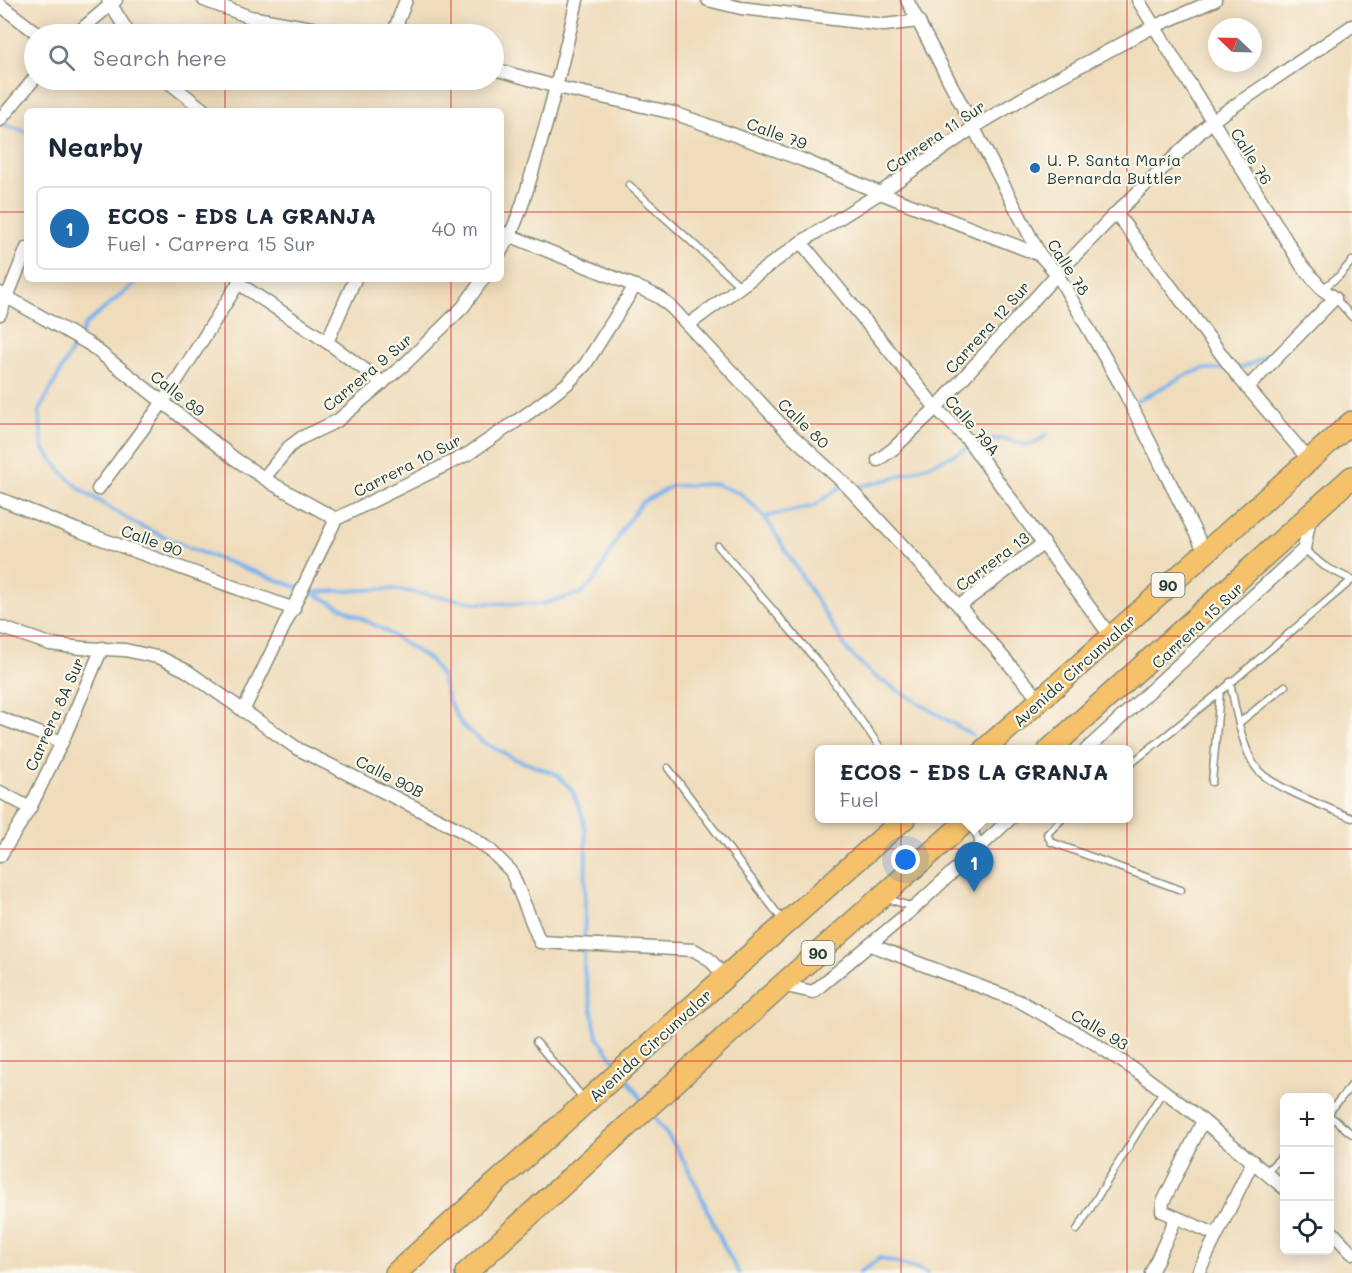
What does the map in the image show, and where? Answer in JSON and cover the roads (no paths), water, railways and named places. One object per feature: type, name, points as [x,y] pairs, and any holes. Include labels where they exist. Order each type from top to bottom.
[{"type":"highway","name":"Avenida Circunvalar","points":[[990,745],[1352,422]]},
{"type":"highway","name":"90","points":[[1054,745],[1352,477]]},
{"type":"highway","name":"Avenida Circunvalar","points":[[396,1273],[725,977],[900,823]]},
{"type":"highway","name":"90","points":[[466,1273],[782,985],[965,823]]},
{"type":"street","points":[[204,0],[250,17],[289,24]]},
{"type":"street","points":[[397,24],[406,0]]},
{"type":"street","points":[[506,234],[527,190],[557,87],[577,0]]},
{"type":"street","points":[[708,0],[741,8],[884,26],[919,21]]},
{"type":"street","name":"Calle 78","points":[[907,0],[1040,255],[1057,274],[1124,389],[1205,552]]},
{"type":"street","name":"Calle 76","points":[[1138,0],[1302,266],[1322,289],[1335,298]]},
{"type":"street","name":"Carrera 11 Sur","points":[[688,325],[801,242],[880,193],[974,127],[1052,81],[1153,27],[1215,0]]},
{"type":"street","points":[[87,24],[112,1],[124,24]]},
{"type":"street","points":[[0,5],[25,24]]},
{"type":"street","name":"Carrera 12 Sur","points":[[878,460],[936,408],[1057,274],[1116,213],[1212,121],[1352,26]]},
{"type":"street","name":"Calle 79","points":[[504,72],[557,87],[674,112],[802,160],[1040,255]]},
{"type":"street","points":[[1,117],[24,90]]},
{"type":"street","points":[[179,90],[201,108]]},
{"type":"street","points":[[1116,213],[1247,388],[1309,460]]},
{"type":"street","name":"Calle 80","points":[[506,234],[659,297],[787,431],[848,488],[959,606],[1040,700]]},
{"type":"street","name":"Calle 79A","points":[[801,242],[936,408],[972,445],[1111,637]]},
{"type":"street","points":[[0,314],[3,295],[24,254]]},
{"type":"street","points":[[98,489],[163,402],[238,282]]},
{"type":"street","points":[[240,282],[383,382]]},
{"type":"street","points":[[327,342],[354,282]]},
{"type":"street","name":"Carrera 9 Sur","points":[[264,478],[289,447],[301,438],[337,421],[383,382],[463,307],[481,282]]},
{"type":"street","name":"Carrera 10 Sur","points":[[336,519],[468,454],[568,383],[585,365],[635,286]]},
{"type":"street","name":"Calle 89","points":[[3,295],[89,344],[235,459],[336,519]]},
{"type":"street","points":[[1247,388],[1335,298]]},
{"type":"street","name":"Calle 90","points":[[0,499],[77,530],[296,604]]},
{"type":"street","points":[[1304,549],[1310,514]]},
{"type":"street","points":[[243,711],[336,519]]},
{"type":"street","name":"Carrera 13","points":[[959,606],[1044,543]]},
{"type":"street","name":"Carrera 15 Sur","points":[[1091,745],[1304,549]]},
{"type":"street","name":"Calle 90B","points":[[0,627],[50,644],[125,650],[161,657],[187,671],[298,749],[464,832],[491,851],[512,871],[540,942],[694,950],[709,959],[725,977]]},
{"type":"street","name":"Carrera 8A Sur","points":[[0,856],[30,808],[62,742],[102,648]]},
{"type":"street","points":[[0,718],[62,742]]},
{"type":"street","points":[[0,792],[30,808]]},
{"type":"street","points":[[782,985],[813,992],[915,908],[1007,823]]},
{"type":"street","name":"Calle 93","points":[[871,945],[1021,1002],[1094,1043],[1163,1090],[1280,1184]]},
{"type":"street","points":[[1203,1121],[1163,1202],[1162,1211],[1217,1235]]},
{"type":"street","points":[[1198,1273],[1253,1161]]},
{"type":"street","points":[[1151,1273],[1170,1216]]},
{"type":"street","points":[[1334,1235],[1352,1253]]},
{"type":"lane","points":[[628,185],[740,286]]},
{"type":"lane","points":[[1322,289],[1339,276],[1352,261]]},
{"type":"lane","name":"Calle 76","points":[[1335,298],[1352,317]]},
{"type":"lane","points":[[718,546],[828,674],[878,745]]},
{"type":"lane","points":[[1133,762],[1352,580],[1324,566],[1304,549]]},
{"type":"lane","points":[[1230,682],[1239,723],[1250,757],[1257,770],[1269,781],[1352,818]]},
{"type":"lane","points":[[1239,723],[1285,686]]},
{"type":"lane","points":[[1212,782],[1220,692]]},
{"type":"lane","points":[[668,768],[786,924]]},
{"type":"lane","points":[[971,823],[980,847]]},
{"type":"lane","points":[[1059,823],[1047,834],[1051,842],[1182,890]]},
{"type":"lane","points":[[882,897],[915,908]]},
{"type":"lane","points":[[536,1042],[593,1096]]},
{"type":"lane","points":[[1334,1105],[1352,1084]]},
{"type":"lane","points":[[1077,1230],[1163,1090]]},
{"type":"lane","points":[[1334,1120],[1352,1134]]},
{"type":"lane","points":[[1267,1172],[1280,1158]]},
{"type":"waterway","points":[[0,124],[24,131]]},
{"type":"waterway","points":[[136,282],[86,324],[39,411],[43,448],[63,473],[80,489],[136,524],[189,548],[313,593],[386,631],[430,660],[441,676],[449,702],[461,724],[481,741],[515,759],[556,774],[572,790],[583,817],[586,840],[584,970],[597,1036],[618,1066]]},
{"type":"waterway","points":[[1236,368],[1246,366],[1267,354],[1313,312]]},
{"type":"waterway","points":[[1137,401],[1188,374],[1204,369],[1228,369]]},
{"type":"waterway","points":[[851,487],[898,476],[985,441],[1000,439],[1032,444],[1047,434]]},
{"type":"waterway","points":[[313,592],[393,589],[479,603],[541,604],[564,598],[581,593],[595,580],[622,530],[641,503],[672,486],[715,484],[741,494],[770,525],[848,651],[874,676],[972,735]]},
{"type":"waterway","points":[[764,517],[814,506],[839,488],[844,487]]},
{"type":"waterway","points":[[626,1077],[644,1103]]},
{"type":"waterway","points":[[652,1114],[681,1156],[739,1273]]},
{"type":"waterway","points":[[859,1273],[880,1258],[927,1273]]},
{"type":"place","name":"U. P. Santa María Bernarda Buttler","points":[[1035,168]]},
{"type":"place","name":"ECOS - EDS LA GRANJA","points":[[974,892]]}]
